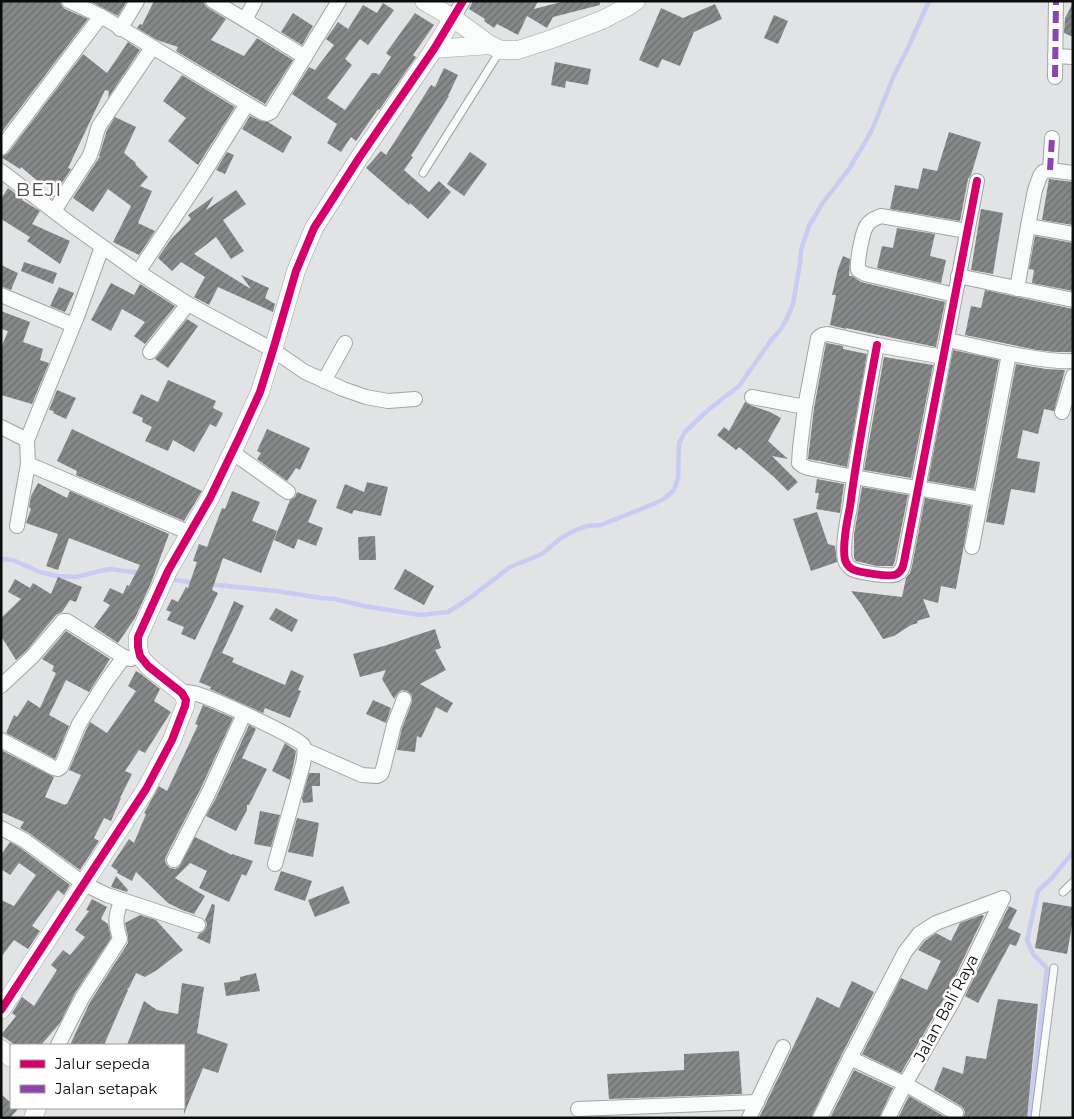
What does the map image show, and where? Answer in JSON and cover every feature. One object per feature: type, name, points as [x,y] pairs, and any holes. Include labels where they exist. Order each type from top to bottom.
[{"type":"street","points":[[69,1],[101,16],[152,48],[267,114],[306,57],[339,1]]},
{"type":"street","points":[[120,28],[137,1]]},
{"type":"street","points":[[213,1],[306,57]]},
{"type":"street","points":[[245,20],[255,1]]},
{"type":"street","points":[[424,1],[453,18],[495,47]]},
{"type":"street","points":[[1,1010],[146,789],[172,740],[186,700],[182,693],[148,666],[140,656],[138,637],[168,571],[210,498],[260,392],[296,271],[314,228],[359,158],[434,49],[463,1]]},
{"type":"street","points":[[434,49],[495,47],[518,50],[609,16],[636,1]]},
{"type":"street","points":[[1055,77],[1056,1]]},
{"type":"street","points":[[1,148],[101,16]]},
{"type":"street","points":[[54,211],[90,157],[95,135],[100,126],[152,48]]},
{"type":"street","points":[[1055,56],[1073,57]]},
{"type":"street","points":[[138,272],[247,104]]},
{"type":"street","points":[[1050,170],[1052,138]]},
{"type":"street","points":[[1,170],[138,272],[188,304],[274,350],[305,372],[350,392],[379,400],[415,399]]},
{"type":"street","points":[[1017,289],[1035,190],[1040,176],[1043,172],[1050,170],[1073,173]]},
{"type":"street","points":[[877,344],[854,478],[846,534],[846,560],[848,566],[853,570],[885,576],[896,575],[902,570],[977,181]]},
{"type":"street","points":[[955,295],[865,274],[858,270],[858,262],[867,224],[881,216],[967,231]]},
{"type":"street","points":[[1028,226],[1073,234]]},
{"type":"street","points":[[17,526],[28,464],[27,440],[102,247]]},
{"type":"street","points":[[958,276],[1073,300]]},
{"type":"street","points":[[1,295],[73,325]]},
{"type":"street","points":[[150,352],[188,304]]},
{"type":"street","points":[[943,357],[828,334],[818,338],[805,407],[799,463],[808,468],[854,478],[981,500]]},
{"type":"street","points":[[947,340],[1009,354],[1063,362],[1073,361]]},
{"type":"street","points":[[324,381],[345,343]]},
{"type":"street","points":[[972,547],[1009,354]]},
{"type":"street","points":[[1062,412],[1073,376]]},
{"type":"street","points":[[752,397],[805,407]]},
{"type":"street","points":[[1,427],[27,440]]},
{"type":"street","points":[[232,452],[288,492]]},
{"type":"street","points":[[28,464],[190,533]]},
{"type":"street","points":[[1,686],[32,658],[63,621],[124,656],[148,666]]},
{"type":"street","points":[[1,740],[54,768],[61,768],[79,724],[124,656]]},
{"type":"street","points":[[182,693],[196,694],[244,714],[295,738],[302,744],[305,750],[303,764],[275,864]]},
{"type":"street","points":[[305,750],[362,775],[377,776],[381,774],[394,725],[404,699]]},
{"type":"street","points":[[174,860],[244,714]]},
{"type":"street","points":[[4,835],[24,840],[84,884],[121,900],[198,925]]},
{"type":"street","name":"Jalan Bali Raya","points":[[850,1058],[905,952],[919,934],[936,923],[1003,898],[952,1001],[888,1118]]},
{"type":"street","points":[[59,1044],[82,998],[120,939],[116,916],[121,900]]},
{"type":"street","points":[[749,1118],[783,1047]]},
{"type":"street","points":[[820,1118],[850,1058],[905,1084],[956,1113]]},
{"type":"street","points":[[578,1109],[757,1102]]},
{"type":"lane","points":[[423,173],[495,47]]},
{"type":"lane","points":[[1073,882],[1063,892],[1073,892]]},
{"type":"lane","points":[[1035,1118],[1054,968]]},
{"type":"building","points":[[1,1],[60,1],[65,9],[88,19],[1,133]]},
{"type":"building","points":[[90,1],[127,1],[118,16]]},
{"type":"building","points":[[154,1],[204,1],[208,8],[226,19],[211,40],[244,56],[257,38],[293,60],[265,104],[176,51],[178,47],[157,40],[137,28],[140,24],[142,25]]},
{"type":"building","points":[[473,1],[538,1],[534,9],[565,1],[600,1],[600,5],[553,17],[547,28],[527,16],[518,35],[497,24],[494,28],[484,21],[485,19],[469,9]]},
{"type":"building","points":[[383,3],[394,10],[368,45],[360,39],[345,59],[352,65],[327,98],[345,110],[372,73],[379,75],[391,57],[386,53],[415,13],[434,25],[413,55],[416,57],[379,110],[356,141],[351,137],[341,152],[327,143],[337,124],[292,94],[309,67],[315,70],[334,45],[326,39],[338,22],[348,29],[363,5],[377,13]]},
{"type":"building","points":[[1073,3],[1073,37],[1064,33],[1065,18]]},
{"type":"building","points":[[715,4],[722,19],[694,32],[680,66],[662,59],[658,68],[639,60],[661,8],[683,18]]},
{"type":"building","points":[[293,13],[313,26],[302,45],[281,32]]},
{"type":"building","points":[[774,15],[788,21],[778,44],[764,38]]},
{"type":"building","points":[[128,42],[140,50],[108,98],[109,91],[105,90],[68,168],[71,169],[56,192],[40,183],[21,167],[20,169],[1,157],[8,153],[83,54],[107,73]]},
{"type":"building","points":[[555,62],[591,69],[588,85],[566,81],[565,88],[551,85]]},
{"type":"building","points":[[444,68],[458,75],[449,96],[404,170],[429,192],[439,181],[451,192],[428,219],[366,168],[381,151],[386,155],[431,85],[435,87]]},
{"type":"building","points":[[182,75],[235,107],[198,165],[168,141],[186,118],[163,101]]},
{"type":"building","points":[[250,116],[268,122],[292,137],[283,153],[242,129]]},
{"type":"building","points":[[115,117],[136,127],[124,153],[148,177],[140,186],[152,191],[138,223],[155,231],[139,255],[113,242],[131,206],[108,189],[93,212],[73,198],[100,156],[107,130]]},
{"type":"building","points":[[949,132],[981,142],[971,175],[968,179],[960,221],[890,209],[895,185],[918,189],[923,168],[937,171]]},
{"type":"building","points":[[227,152],[234,155],[225,174],[216,170]]},
{"type":"building","points":[[470,152],[487,164],[464,196],[447,184]]},
{"type":"building","points":[[1049,179],[1073,182],[1073,225],[1042,220]]},
{"type":"building","points":[[8,188],[22,200],[40,211],[32,224],[70,241],[60,264],[27,241],[30,237],[1,219],[1,199]]},
{"type":"building","points":[[236,190],[246,204],[223,220],[244,251],[231,259],[216,237],[194,254],[251,289],[241,275],[269,288],[265,298],[275,304],[273,312],[218,287],[209,305],[194,297],[205,277],[181,262],[172,271],[158,258],[171,239],[191,219],[188,215],[214,196],[206,210]]},
{"type":"building","points":[[981,209],[1003,213],[993,274],[971,270]]},
{"type":"building","points":[[897,228],[935,234],[930,256],[946,260],[941,283],[877,268],[882,246],[893,248]]},
{"type":"building","points":[[1035,236],[1073,243],[1073,291],[1032,283],[1034,270],[1029,269]]},
{"type":"building","points":[[843,256],[850,259],[849,276],[861,282],[945,302],[936,347],[830,325],[836,295],[832,295]]},
{"type":"building","points":[[24,262],[57,273],[53,284],[21,271]]},
{"type":"building","points":[[1,265],[18,273],[11,290],[1,286]]},
{"type":"building","points":[[111,283],[134,295],[140,284],[175,306],[145,344],[134,336],[145,322],[122,309],[111,331],[91,320]]},
{"type":"building","points":[[59,287],[74,293],[65,312],[50,306]]},
{"type":"building","points":[[985,290],[1073,309],[1073,352],[1037,350],[965,335],[971,306],[981,308]]},
{"type":"building","points":[[1,311],[30,322],[23,342],[43,349],[40,360],[49,363],[32,404],[1,395],[1,348],[8,331],[1,329]]},
{"type":"building","points":[[187,319],[198,326],[168,368],[155,359]]},
{"type":"building","points":[[826,343],[843,346],[843,349],[867,354],[847,467],[808,459],[814,408]]},
{"type":"building","points":[[953,350],[999,360],[974,489],[928,481]]},
{"type":"building","points":[[884,357],[933,365],[911,478],[864,470]]},
{"type":"building","points":[[1016,364],[1065,370],[1054,411],[1044,409],[1038,434],[1023,430],[1017,458],[1040,462],[1035,493],[1011,489],[1004,525],[986,522]]},
{"type":"building","points":[[168,380],[216,401],[213,408],[223,413],[216,427],[210,424],[194,452],[173,440],[168,451],[145,441],[152,427],[142,422],[143,418],[132,413],[141,394],[158,402]]},
{"type":"building","points":[[57,390],[76,398],[66,419],[49,410]]},
{"type":"building","points":[[745,402],[781,418],[768,441],[788,459],[772,456],[798,482],[788,491],[739,447],[736,450],[717,435],[724,427],[729,431]]},
{"type":"building","points":[[72,429],[202,491],[184,521],[76,475],[77,471],[57,461]]},
{"type":"building","points":[[267,429],[310,448],[300,470],[296,468],[287,481],[257,459],[261,453],[257,451]]},
{"type":"building","points":[[817,479],[844,484],[840,513],[816,509],[819,493],[815,493]]},
{"type":"building","points":[[367,482],[388,487],[381,516],[354,510],[352,514],[336,508],[345,484],[364,492]]},
{"type":"building","points":[[38,483],[67,498],[70,491],[169,534],[151,583],[135,618],[118,643],[94,627],[110,605],[103,601],[110,588],[123,594],[140,565],[69,538],[58,570],[46,566],[58,534],[26,523],[31,509],[29,507],[31,496]]},
{"type":"building","points":[[862,487],[908,495],[893,566],[877,566],[856,561],[854,558],[854,535]]},
{"type":"building","points":[[232,491],[260,502],[252,521],[277,531],[261,573],[223,558],[212,590],[218,593],[195,640],[181,634],[184,627],[167,620],[171,612],[166,610],[172,599],[178,602],[186,587],[188,588],[197,562],[193,561],[199,544],[207,547],[222,508],[225,509]]},
{"type":"building","points":[[297,492],[317,500],[308,522],[323,528],[316,546],[298,539],[294,549],[274,540],[290,500],[295,497]]},
{"type":"building","points":[[925,498],[971,506],[956,589],[941,586],[938,603],[923,599],[930,617],[917,621],[918,623],[911,625],[894,636],[883,639],[851,591],[902,597],[906,578],[912,566]]},
{"type":"building","points":[[817,512],[828,544],[835,546],[837,562],[811,571],[793,519]]},
{"type":"building","points":[[375,536],[376,560],[359,560],[358,537]]},
{"type":"building","points":[[405,569],[434,586],[424,605],[394,589]]},
{"type":"building","points":[[58,577],[82,587],[76,602],[70,600],[62,612],[56,615],[16,660],[1,636],[1,618],[21,599],[8,592],[15,579],[30,588],[33,583],[51,594]]},
{"type":"building","points":[[234,601],[244,606],[222,653],[234,658],[232,662],[285,685],[291,670],[304,676],[298,690],[301,691],[290,718],[265,708],[263,713],[210,689],[211,687],[199,682]]},
{"type":"building","points":[[276,608],[298,620],[292,632],[269,619]]},
{"type":"building","points":[[435,629],[441,648],[435,650],[446,670],[420,684],[453,703],[447,713],[436,707],[421,738],[417,736],[415,752],[397,750],[402,728],[412,702],[411,694],[402,690],[394,699],[382,679],[386,670],[360,677],[353,654]]},
{"type":"building","points":[[66,631],[110,659],[89,692],[66,680],[49,715],[69,726],[55,759],[6,733],[14,715],[17,717],[28,700],[40,708],[56,673],[52,671],[54,666],[42,659]]},
{"type":"building","points":[[136,671],[160,689],[154,701],[171,712],[145,753],[139,750],[125,771],[132,774],[111,821],[104,818],[94,838],[99,841],[80,870],[20,828],[24,822],[1,812],[1,750],[54,777],[45,797],[65,805],[67,804],[81,775],[69,770],[90,722],[107,733],[136,691],[128,686]]},
{"type":"building","points":[[373,700],[391,708],[386,723],[366,714]]},
{"type":"building","points":[[203,705],[233,718],[201,788],[166,856],[166,864],[170,868],[175,869],[179,867],[195,837],[232,855],[253,861],[246,876],[242,874],[229,902],[199,888],[207,871],[190,863],[175,878],[205,896],[194,914],[168,903],[136,872],[132,881],[117,873],[118,871],[111,866],[129,839],[134,843],[146,814],[144,813],[159,786],[167,791],[198,725],[195,724]]},
{"type":"building","points":[[249,725],[256,729],[242,758],[267,769],[249,805],[247,805],[247,810],[236,831],[206,816]]},
{"type":"building","points":[[285,743],[296,751],[290,780],[272,771]]},
{"type":"building","points":[[309,773],[320,773],[320,786],[312,786],[313,802],[303,803],[302,798]]},
{"type":"building","points":[[260,811],[280,815],[271,847],[254,844]]},
{"type":"building","points":[[297,818],[319,823],[313,857],[288,852]]},
{"type":"building","points":[[10,842],[70,885],[64,895],[58,890],[32,926],[40,931],[28,949],[14,940],[1,957],[1,900],[14,906],[36,875],[19,863],[10,875],[1,869],[1,855]]},
{"type":"building","points":[[281,871],[312,881],[305,901],[274,890]]},
{"type":"building","points":[[116,876],[128,890],[127,892],[111,887]]},
{"type":"building","points":[[343,886],[350,903],[315,917],[308,900]]},
{"type":"building","points":[[92,899],[107,907],[101,919],[108,924],[111,938],[75,993],[60,1023],[42,1044],[14,1044],[1,1035],[16,1016],[12,1013],[22,997],[34,1006],[57,970],[51,965],[63,950],[70,955],[85,937],[75,930],[89,911],[86,910]]},
{"type":"building","points":[[1043,902],[1073,907],[1073,920],[1067,954],[1035,948]]},
{"type":"building","points":[[212,904],[215,905],[210,944],[197,938],[206,928],[205,920]]},
{"type":"building","points":[[1009,906],[1017,910],[1008,928],[1021,934],[1016,946],[1010,944],[978,1003],[965,996]]},
{"type":"building","points":[[140,915],[156,920],[183,950],[145,977],[136,973],[127,989],[104,1044],[70,1044],[90,1002],[128,943],[125,923]]},
{"type":"building","points":[[982,915],[984,916],[945,997],[901,1073],[862,1054],[901,978],[927,990],[941,961],[918,950],[925,941],[936,933],[951,941],[960,923]]},
{"type":"building","points":[[256,973],[260,991],[226,996],[224,983],[240,980],[240,977]]},
{"type":"building","points":[[852,981],[874,992],[811,1118],[759,1118],[817,997],[839,1008]]},
{"type":"building","points":[[182,983],[204,987],[197,1033],[228,1044],[218,1073],[203,1068],[184,1114],[185,1044],[127,1044],[144,1001],[157,1010],[178,1014]]},
{"type":"building","points":[[998,999],[1038,1004],[1027,1118],[963,1118],[965,1112],[961,1106],[934,1090],[943,1067],[963,1074],[966,1056],[986,1059]]},
{"type":"building","points":[[739,1051],[742,1094],[609,1099],[607,1074],[684,1070],[684,1054]]},
{"type":"building","points":[[854,1070],[893,1088],[879,1118],[830,1118]]},
{"type":"building","points":[[1,1094],[10,1102],[10,1109],[18,1109],[10,1118],[1,1118]]},
{"type":"building","points":[[909,1096],[947,1118],[898,1118]]},
{"type":"waterway","points":[[208,584],[335,599],[364,606],[420,615],[448,612],[470,598],[510,567],[542,554],[561,538],[574,531],[586,526],[601,525],[664,499],[674,490],[678,478],[679,443],[685,432],[708,410],[739,386],[787,318],[793,304],[801,250],[809,226],[822,204],[849,169],[871,132],[895,73],[929,1]]},
{"type":"waterway","points":[[1,559],[13,560],[40,572],[57,576],[76,577],[109,569],[141,573]]},
{"type":"waterway","points":[[169,579],[195,583]]},
{"type":"waterway","points":[[1029,1118],[1047,968],[1033,954],[1027,940],[1038,891],[1052,878],[1073,852]]},
{"type":"marked path","points":[[1055,77],[1056,1]]},
{"type":"marked path","points":[[1050,170],[1052,138]]},
{"type":"cycle path","points":[[1,1010],[146,789],[172,740],[186,700],[182,693],[148,666],[140,656],[138,637],[168,571],[210,498],[260,392],[296,271],[314,228],[359,158],[434,49],[463,1]]},
{"type":"cycle path","points":[[877,345],[846,526],[844,554],[846,562],[852,569],[874,574],[894,575],[900,572],[904,564],[977,181]]},
{"type":"district","name":"BEJI","points":[[39,189]]}]
